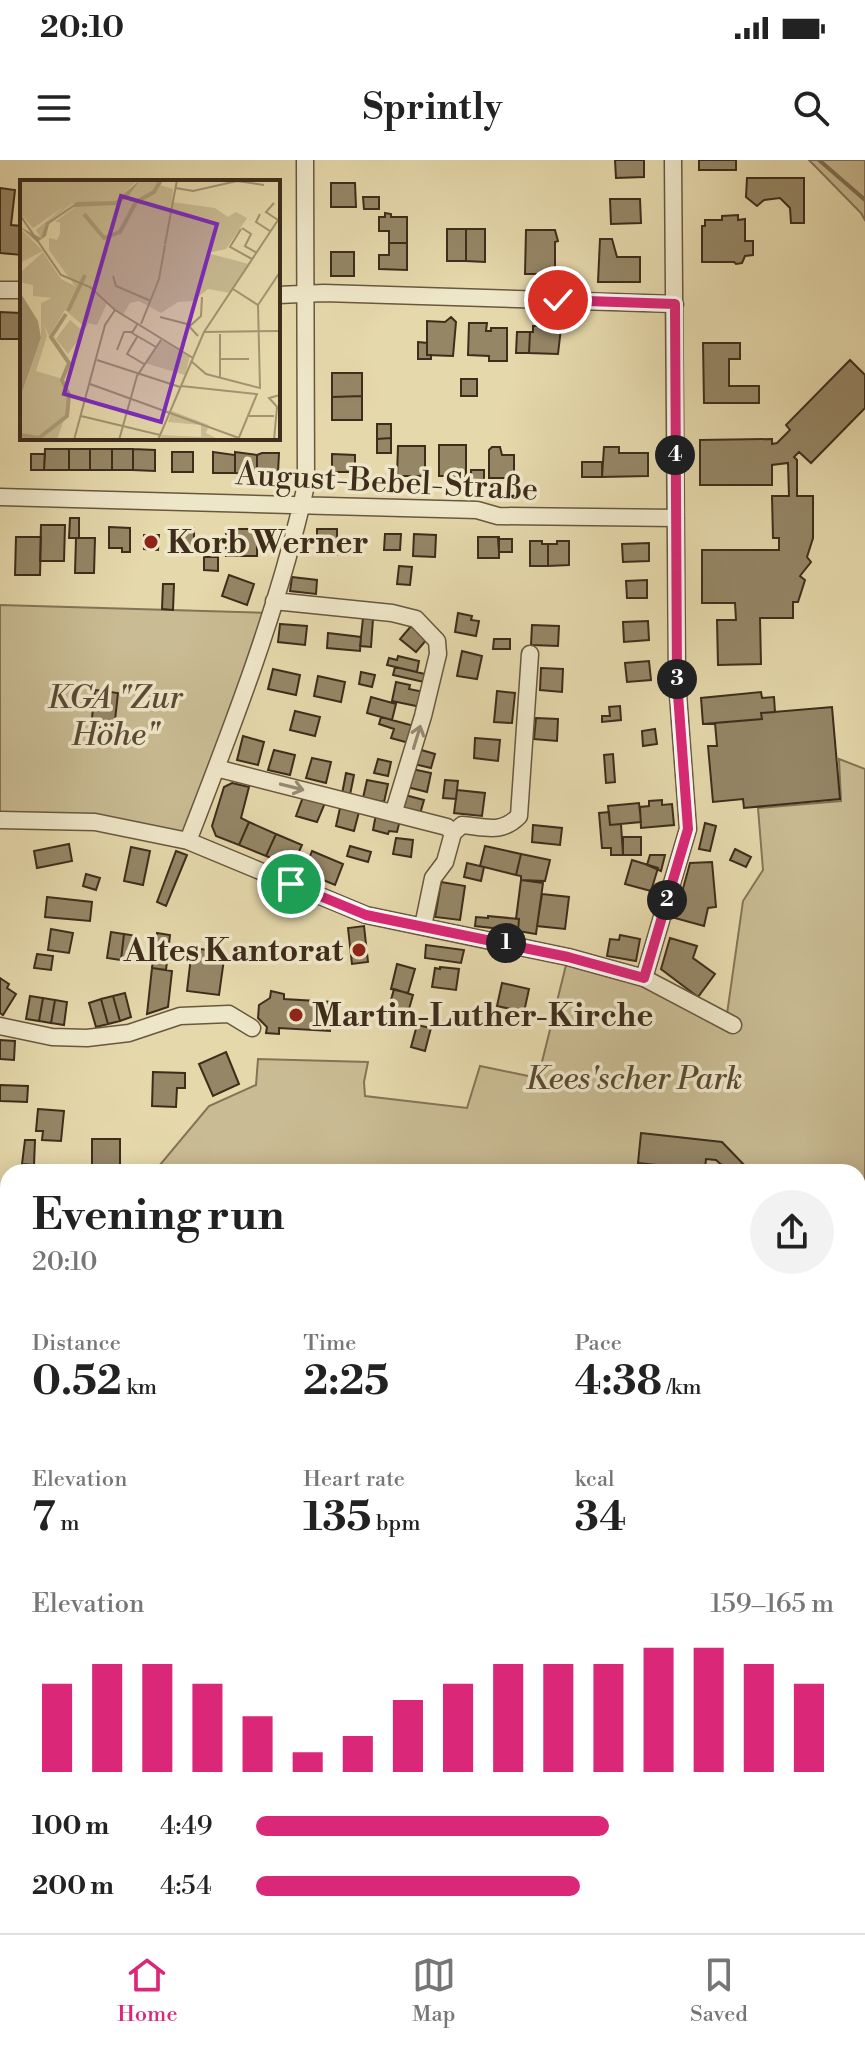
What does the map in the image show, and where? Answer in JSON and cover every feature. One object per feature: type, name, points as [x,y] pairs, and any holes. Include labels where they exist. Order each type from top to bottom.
[{"type":"street","points":[[188,841],[274,601],[306,485],[305,160]]},
{"type":"street","points":[[644,978],[688,829],[677,681],[673,160]]},
{"type":"street","points":[[280,295],[675,304]]},
{"type":"street","name":"August-Bebel-Straße","points":[[0,497],[477,510],[498,516],[676,518]]},
{"type":"street","points":[[274,601],[392,613],[416,619],[437,641],[438,654],[423,716],[394,811]]},
{"type":"street","points":[[423,926],[433,878],[445,862],[453,833],[462,825],[509,826],[519,816],[530,654]]},
{"type":"street","points":[[216,768],[394,811],[447,827],[453,833]]},
{"type":"street","points":[[0,820],[95,822],[188,841],[366,915],[568,957],[644,978],[733,1025]]},
{"type":"street","points":[[0,1026],[52,1037],[87,1038],[129,1033],[180,1016],[229,1014],[252,1028]]},
{"type":"green space","points":[[809,160],[865,160],[865,220],[861,213]]},
{"type":"green space","name":"KGA \"Zur Höhe\"","points":[[0,605],[270,613],[188,841],[95,822],[0,820]]},
{"type":"green space","name":"Kees'scher Park","points":[[839,759],[865,769],[865,1164],[161,1164],[209,1106],[256,1085],[258,1059],[368,1062],[365,1096],[467,1108],[480,1066],[538,1078],[568,957],[644,978],[726,1021],[743,901],[763,870],[758,808],[841,801]]},
{"type":"building","points":[[615,160],[644,160],[644,177],[616,178]]},
{"type":"building","points":[[699,160],[736,160],[736,170],[699,170]]},
{"type":"building","points":[[747,178],[804,178],[804,223],[791,223],[790,208],[780,198],[764,200],[757,206],[746,197]]},
{"type":"building","points":[[331,183],[355,183],[356,207],[331,207]]},
{"type":"building","points":[[0,188],[15,190],[11,225],[20,226],[20,255],[0,253]]},
{"type":"building","points":[[363,197],[379,197],[379,209],[364,209]]},
{"type":"building","points":[[610,199],[640,199],[641,223],[611,224]]},
{"type":"building","points":[[385,213],[391,214],[391,217],[407,217],[407,243],[389,243],[389,231],[379,231],[379,217],[385,217]]},
{"type":"building","points":[[738,215],[738,220],[745,219],[745,241],[753,241],[753,255],[745,256],[742,263],[736,264],[702,262],[702,226],[705,226],[705,220],[722,220],[722,216]]},
{"type":"building","points":[[447,229],[466,229],[466,261],[447,261]]},
{"type":"building","points":[[466,229],[485,229],[485,262],[466,261]]},
{"type":"building","points":[[526,230],[555,230],[558,241],[555,242],[555,274],[525,274]]},
{"type":"building","points":[[600,239],[612,239],[617,257],[640,257],[640,282],[598,282]]},
{"type":"building","points":[[389,243],[407,243],[407,270],[379,269],[379,255],[389,255]]},
{"type":"building","points":[[331,252],[354,252],[354,276],[331,276]]},
{"type":"building","points":[[0,312],[20,313],[20,339],[0,339]]},
{"type":"building","points":[[451,317],[456,322],[453,356],[427,355],[427,321],[445,322]]},
{"type":"building","points":[[469,323],[487,323],[486,331],[507,328],[507,361],[489,361],[489,356],[468,355]]},
{"type":"building","points":[[557,323],[561,328],[558,354],[529,353],[533,326],[548,326]]},
{"type":"building","points":[[517,332],[530,332],[529,353],[516,353]]},
{"type":"building","points":[[418,342],[427,343],[427,355],[431,355],[431,359],[418,359]]},
{"type":"building","points":[[703,343],[740,343],[740,359],[729,359],[729,386],[759,386],[759,403],[704,403]]},
{"type":"building","points":[[850,360],[865,375],[865,408],[811,463],[799,452],[794,457],[797,460],[797,496],[813,496],[813,538],[807,557],[811,562],[800,576],[805,580],[798,602],[793,602],[793,618],[760,618],[761,664],[718,665],[717,620],[736,620],[735,603],[702,603],[702,550],[779,550],[779,538],[773,538],[772,496],[789,496],[788,463],[772,465],[772,485],[700,485],[700,440],[772,439],[772,444],[777,443],[790,430],[786,425]]},
{"type":"building","points":[[332,373],[362,373],[362,396],[332,397]]},
{"type":"building","points":[[461,379],[477,379],[477,396],[461,396]]},
{"type":"building","points":[[362,396],[362,420],[332,420],[332,397]]},
{"type":"building","points":[[377,424],[391,424],[391,438],[377,439]]},
{"type":"building","points":[[391,438],[391,453],[377,453],[377,439]]},
{"type":"building","points":[[439,445],[466,445],[466,476],[439,476]]},
{"type":"building","points":[[398,446],[425,446],[425,476],[397,476]]},
{"type":"building","points":[[500,447],[502,455],[514,455],[514,478],[489,478],[489,450]]},
{"type":"building","points":[[604,447],[619,447],[619,453],[648,453],[648,476],[602,477]]},
{"type":"building","points":[[45,449],[69,449],[69,470],[44,470]]},
{"type":"building","points":[[69,449],[90,449],[90,470],[69,470]]},
{"type":"building","points":[[90,449],[112,449],[112,470],[90,470]]},
{"type":"building","points":[[112,449],[133,449],[133,470],[112,470]]},
{"type":"building","points":[[133,449],[155,450],[155,471],[133,470]]},
{"type":"building","points":[[172,452],[193,452],[193,472],[172,472]]},
{"type":"building","points":[[213,452],[235,455],[235,473],[213,473]]},
{"type":"building","points":[[235,452],[257,455],[257,474],[235,473]]},
{"type":"building","points":[[279,453],[278,473],[257,474],[257,455]]},
{"type":"building","points":[[31,454],[45,454],[44,470],[31,470]]},
{"type":"building","points":[[332,454],[355,455],[355,472],[332,472]]},
{"type":"building","points":[[582,462],[602,462],[602,477],[582,477]]},
{"type":"building","points":[[471,470],[484,470],[484,485],[471,485]]},
{"type":"building","points":[[70,518],[79,518],[79,538],[69,538]]},
{"type":"building","points":[[41,525],[65,525],[64,561],[40,561]]},
{"type":"building","points":[[109,527],[130,528],[130,552],[122,552],[122,548],[109,548]]},
{"type":"building","points":[[170,528],[194,528],[194,549],[170,548]]},
{"type":"building","points":[[226,529],[257,529],[257,556],[226,556]]},
{"type":"building","points":[[317,529],[337,529],[337,555],[317,555]]},
{"type":"building","points":[[385,534],[401,534],[400,550],[384,550]]},
{"type":"building","points":[[414,534],[436,535],[435,557],[413,556]]},
{"type":"building","name":"Korb Werner","points":[[144,535],[159,535],[158,550],[144,549]]},
{"type":"building","points":[[16,537],[41,537],[40,575],[15,575]]},
{"type":"building","points":[[478,537],[499,537],[499,558],[478,558]]},
{"type":"building","points":[[76,538],[95,538],[94,573],[75,573]]},
{"type":"building","points":[[498,539],[512,539],[512,552],[499,552]]},
{"type":"building","points":[[530,541],[548,544],[548,566],[530,566]]},
{"type":"building","points":[[557,541],[569,541],[569,565],[548,566],[548,544],[557,544]]},
{"type":"building","points":[[649,543],[649,561],[623,562],[622,544]]},
{"type":"building","points":[[204,557],[218,557],[218,571],[204,570]]},
{"type":"building","points":[[399,566],[412,567],[410,585],[397,584]]},
{"type":"building","points":[[229,575],[254,584],[247,605],[222,596]]},
{"type":"building","points":[[292,577],[317,580],[316,594],[290,591]]},
{"type":"building","points":[[647,580],[647,598],[627,598],[626,581]]},
{"type":"building","points":[[163,584],[174,584],[173,610],[162,609]]},
{"type":"building","points":[[458,613],[479,621],[476,636],[455,632]]},
{"type":"building","points":[[363,618],[373,619],[371,647],[360,646]]},
{"type":"building","points":[[648,621],[649,640],[624,642],[623,622]]},
{"type":"building","points":[[280,624],[307,626],[305,645],[278,642]]},
{"type":"building","points":[[412,625],[428,638],[416,652],[400,639]]},
{"type":"building","points":[[532,625],[559,626],[558,646],[531,645]]},
{"type":"building","points":[[328,633],[361,637],[360,651],[327,648]]},
{"type":"building","points":[[494,639],[510,639],[510,649],[493,649]]},
{"type":"building","points":[[462,651],[482,656],[477,679],[457,676]]},
{"type":"building","points":[[398,656],[419,661],[417,672],[387,665],[389,658],[397,660]]},
{"type":"building","points":[[649,661],[651,680],[627,682],[625,663]]},
{"type":"building","points":[[395,667],[425,674],[424,682],[393,675]]},
{"type":"building","points":[[541,668],[563,669],[562,692],[540,690]]},
{"type":"building","points":[[273,669],[300,675],[296,695],[268,689]]},
{"type":"building","points":[[361,672],[375,675],[372,687],[359,684]]},
{"type":"building","points":[[318,676],[345,682],[341,702],[314,696]]},
{"type":"building","points":[[396,682],[424,692],[421,707],[392,701]]},
{"type":"building","points":[[95,690],[118,693],[114,729],[91,727]]},
{"type":"building","points":[[497,691],[515,693],[512,723],[494,722]]},
{"type":"building","points":[[761,692],[762,698],[774,697],[775,712],[761,713],[762,719],[703,724],[701,698]]},
{"type":"building","points":[[371,697],[396,704],[392,720],[367,713]]},
{"type":"building","points":[[620,706],[621,720],[602,722],[602,716],[610,716],[609,707]]},
{"type":"building","points":[[832,707],[840,799],[744,808],[743,799],[713,802],[708,746],[717,746],[715,723],[762,719],[761,713]]},
{"type":"building","points":[[295,711],[320,717],[315,736],[290,730]]},
{"type":"building","points":[[381,717],[414,726],[409,743],[391,738],[394,729],[379,724]]},
{"type":"building","points":[[536,718],[558,719],[557,741],[534,739]]},
{"type":"building","points":[[655,729],[657,744],[643,746],[642,731]]},
{"type":"building","points":[[243,736],[264,742],[258,765],[237,760]]},
{"type":"building","points":[[475,738],[500,740],[498,761],[474,758]]},
{"type":"building","points":[[418,749],[435,754],[431,768],[414,764]]},
{"type":"building","points":[[274,750],[295,755],[290,775],[268,770]]},
{"type":"building","points":[[613,754],[615,782],[606,783],[604,755]]},
{"type":"building","points":[[312,758],[331,762],[326,783],[306,778]]},
{"type":"building","points":[[378,759],[391,762],[388,776],[374,773]]},
{"type":"building","points":[[412,769],[431,773],[427,792],[407,787]]},
{"type":"building","points":[[346,773],[354,775],[350,795],[342,794]]},
{"type":"building","points":[[367,780],[388,784],[384,802],[363,798]]},
{"type":"building","points":[[445,780],[458,781],[456,799],[443,798]]},
{"type":"building","points":[[232,783],[249,787],[241,818],[249,822],[239,845],[216,836],[212,826],[224,787]]},
{"type":"building","points":[[457,790],[485,793],[482,816],[454,813]]},
{"type":"building","points":[[405,795],[424,800],[420,814],[401,809]]},
{"type":"building","points":[[303,797],[325,803],[317,822],[296,816]]},
{"type":"building","points":[[662,800],[662,805],[672,804],[674,825],[641,828],[640,807],[649,806],[649,801]]},
{"type":"building","points":[[639,803],[641,822],[610,825],[608,806]]},
{"type":"building","points":[[340,808],[359,812],[354,831],[336,826]]},
{"type":"building","points":[[609,812],[610,825],[621,824],[623,855],[611,855],[611,848],[602,848],[599,813]]},
{"type":"building","points":[[376,814],[400,820],[397,832],[389,831],[388,834],[373,830]]},
{"type":"building","points":[[249,822],[276,834],[266,856],[239,845]]},
{"type":"building","points":[[705,823],[716,826],[710,851],[699,849]]},
{"type":"building","points":[[533,825],[562,828],[560,845],[532,842]]},
{"type":"building","points":[[276,834],[302,845],[292,867],[266,856]]},
{"type":"building","points":[[623,837],[641,837],[641,855],[623,855]]},
{"type":"building","points":[[396,838],[413,840],[411,857],[393,854]]},
{"type":"building","points":[[69,844],[72,861],[37,868],[34,851]]},
{"type":"building","points":[[350,846],[371,852],[368,862],[347,856]]},
{"type":"building","points":[[485,846],[521,854],[516,875],[480,866]]},
{"type":"building","points":[[131,847],[150,851],[143,885],[124,881]]},
{"type":"building","points":[[735,849],[751,857],[746,867],[730,860]]},
{"type":"building","points":[[176,851],[187,855],[166,906],[157,902]]},
{"type":"building","points":[[312,851],[343,864],[335,885],[304,872]]},
{"type":"building","points":[[521,854],[550,860],[545,881],[521,880],[521,876],[516,875]]},
{"type":"building","points":[[650,855],[665,855],[661,871],[647,865]]},
{"type":"building","points":[[632,860],[658,868],[651,891],[625,884]]},
{"type":"building","points":[[712,862],[716,907],[708,908],[704,926],[675,918],[690,863]]},
{"type":"building","points":[[467,863],[484,867],[481,881],[464,877]]},
{"type":"building","points":[[86,874],[100,878],[96,890],[83,886]]},
{"type":"building","points":[[521,880],[543,883],[536,934],[518,931],[519,919],[516,919]]},
{"type":"building","points":[[441,882],[465,886],[460,920],[435,917]]},
{"type":"building","points":[[542,894],[569,897],[565,929],[537,926]]},
{"type":"building","points":[[47,897],[92,902],[90,921],[45,917]]},
{"type":"building","points":[[476,917],[519,919],[518,931],[475,926]]},
{"type":"building","name":"Altes Kantorat","points":[[364,926],[368,962],[352,964],[348,928]]},
{"type":"building","points":[[51,929],[73,933],[69,953],[48,950]]},
{"type":"building","points":[[111,932],[124,934],[121,960],[107,958]]},
{"type":"building","points":[[157,933],[170,935],[166,970],[152,968]]},
{"type":"building","points":[[124,934],[137,936],[134,961],[121,960]]},
{"type":"building","points":[[620,935],[640,939],[636,961],[607,956],[610,939],[619,940]]},
{"type":"building","points":[[670,938],[697,946],[693,958],[715,974],[698,997],[661,969]]},
{"type":"building","points":[[426,945],[464,950],[461,963],[425,958]]},
{"type":"building","points":[[192,948],[225,952],[219,995],[187,991]]},
{"type":"building","points":[[37,954],[53,956],[51,970],[34,968]]},
{"type":"building","points":[[397,964],[415,969],[408,993],[391,989]]},
{"type":"building","points":[[152,968],[172,971],[168,1007],[147,1014]]},
{"type":"building","points":[[435,968],[459,969],[456,990],[432,987]]},
{"type":"building","points":[[0,978],[16,994],[3,1015],[0,1013]]},
{"type":"building","points":[[502,983],[529,989],[524,1012],[497,1006]]},
{"type":"building","points":[[394,989],[413,995],[405,1023],[386,1018]]},
{"type":"building","name":"Martin-Luther-Kirche","points":[[271,991],[284,994],[284,999],[333,1002],[330,1031],[279,1028],[279,1034],[266,1033],[267,1027],[258,1018],[259,1005],[270,998]]},
{"type":"building","points":[[125,993],[131,1017],[120,1021],[113,996]]},
{"type":"building","points":[[30,996],[43,998],[39,1021],[26,1019]]},
{"type":"building","points":[[113,996],[120,1021],[108,1024],[101,999]]},
{"type":"building","points":[[43,998],[55,1000],[51,1023],[39,1021]]},
{"type":"building","points":[[101,999],[108,1024],[96,1027],[89,1003]]},
{"type":"building","points":[[55,1000],[67,1002],[64,1025],[51,1023]]},
{"type":"building","points":[[417,1025],[431,1028],[425,1051],[411,1047]]},
{"type":"building","points":[[0,1040],[15,1041],[14,1060],[0,1059]]},
{"type":"building","points":[[226,1052],[239,1084],[213,1096],[199,1064]]},
{"type":"building","points":[[153,1072],[185,1073],[185,1088],[177,1088],[176,1107],[152,1106]]},
{"type":"building","points":[[0,1085],[28,1086],[27,1102],[0,1101]]},
{"type":"building","points":[[38,1109],[64,1111],[61,1141],[42,1140],[43,1131],[36,1131]]},
{"type":"building","points":[[641,1133],[722,1142],[743,1164],[720,1164],[706,1159],[706,1164],[638,1163]]},
{"type":"building","points":[[92,1139],[120,1139],[120,1164],[92,1164]]},
{"type":"building","points":[[25,1140],[35,1140],[34,1164],[22,1164]]},
{"type":"waterway","points":[[819,160],[865,200]]},
{"type":"place","name":"Korb Werner","points":[[151,542]]},
{"type":"place","name":"Altes Kantorat","points":[[359,950]]},
{"type":"place","name":"Martin-Luther-Kirche","points":[[296,1015]]},
{"type":"route","points":[[291,884],[366,915],[568,957],[644,978],[688,829],[677,681],[675,304],[558,300]]}]
